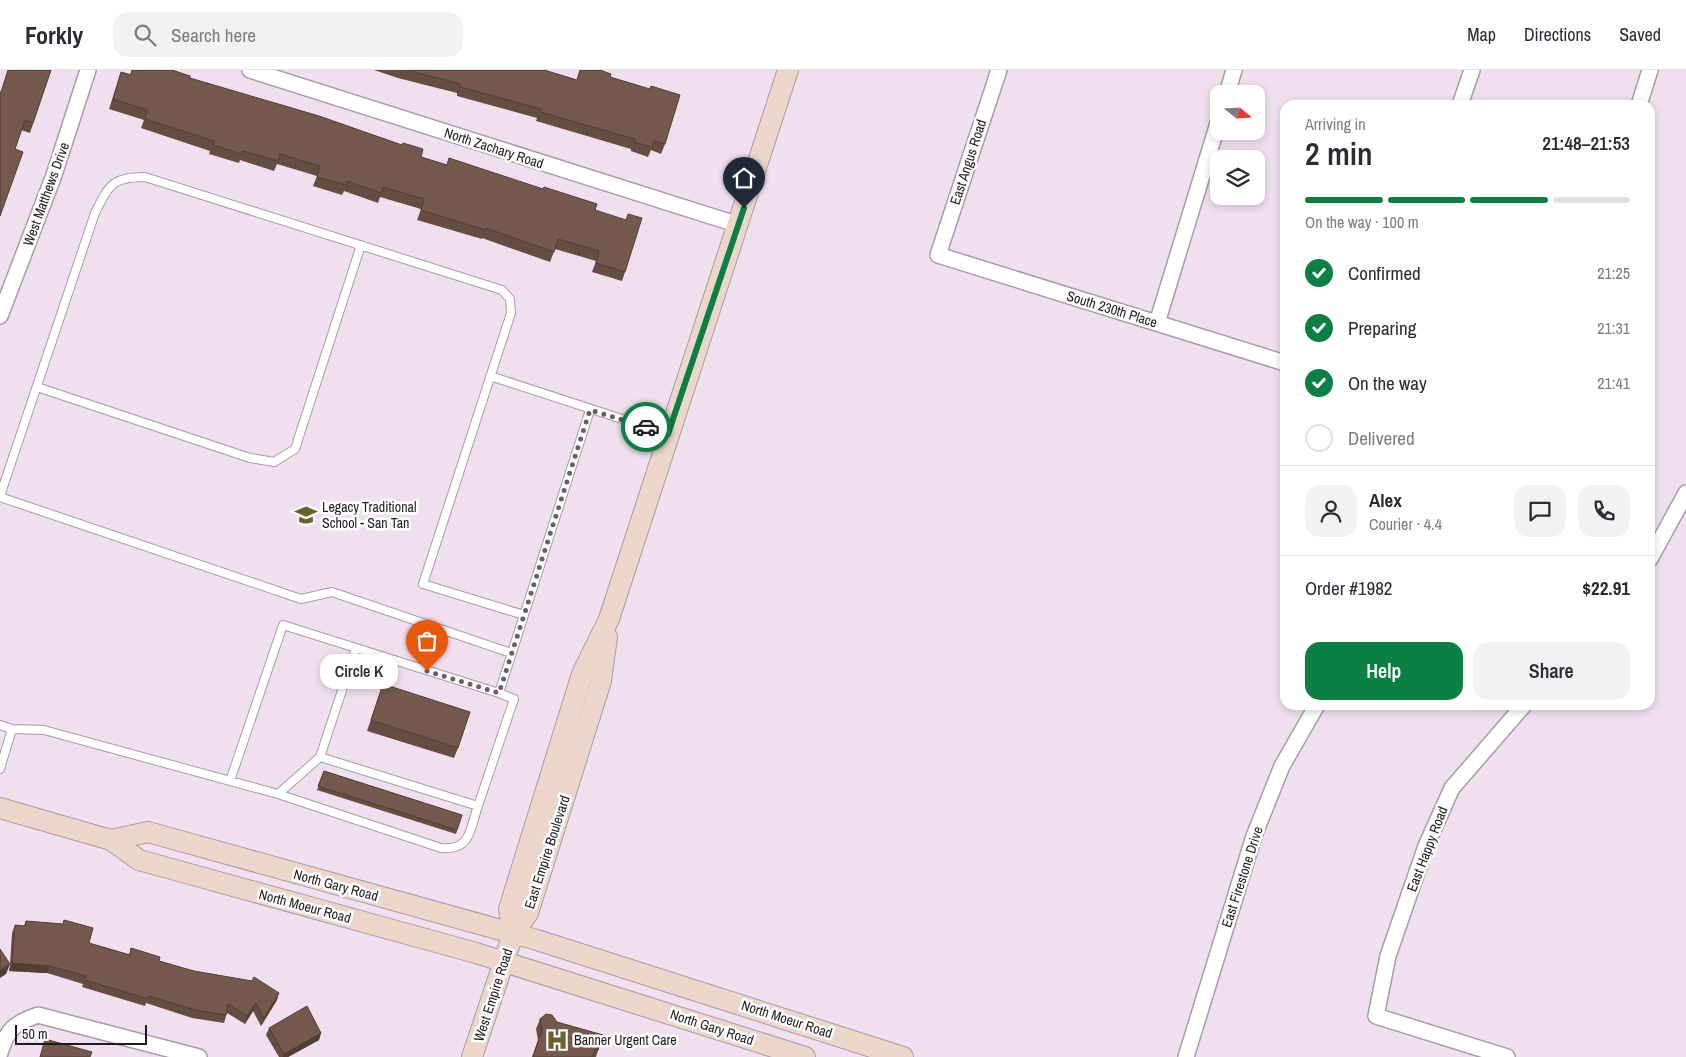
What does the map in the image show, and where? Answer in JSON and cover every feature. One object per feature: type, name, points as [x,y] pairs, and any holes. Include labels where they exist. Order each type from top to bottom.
[{"type":"main road","name":"East Empire Boulevard","points":[[513,934],[528,913],[601,681],[609,619],[788,70]]},
{"type":"main road","name":"North Gary Road","points":[[0,808],[111,840],[148,832],[513,934],[670,982]]},
{"type":"main road","name":"North Moeur Road","points":[[111,840],[139,860],[504,962]]},
{"type":"main road","name":"West Empire Road","points":[[472,1057],[513,934]]},
{"type":"main road","name":"North Gary Road","points":[[504,962],[805,1057]]},
{"type":"main road","name":"North Moeur Road","points":[[670,982],[903,1057]]},
{"type":"street","name":"West Matthews Drive","points":[[0,316],[54,175],[88,70]]},
{"type":"street","name":"North Zachary Road","points":[[250,70],[739,225]]},
{"type":"street","name":"East Angus Road","points":[[938,255],[998,70]]},
{"type":"street","points":[[1230,85],[1234,70]]},
{"type":"street","points":[[1462,100],[1472,70]]},
{"type":"street","points":[[1641,100],[1650,70]]},
{"type":"street","points":[[1157,323],[1213,140]]},
{"type":"street","name":"South 230th Place","points":[[938,255],[1280,361]]},
{"type":"street","points":[[1655,550],[1686,493]]},
{"type":"street","name":"East Firestone Drive","points":[[1186,1057],[1254,836],[1282,766],[1314,710]]},
{"type":"street","name":"East Happy Road","points":[[1507,1057],[1376,1016],[1388,956],[1426,846],[1452,788],[1520,710]]},
{"type":"street","points":[[0,1053],[3,1041],[16,1023],[38,1015],[199,1057]]},
{"type":"lane","points":[[511,653],[332,592],[301,599],[0,496],[95,213],[106,190],[124,177],[145,177],[502,290],[510,299],[512,313],[423,584],[524,616]]},
{"type":"lane","points":[[37,387],[250,458],[274,462],[295,449],[361,245]]},
{"type":"lane","points":[[490,376],[668,434]]},
{"type":"lane","points":[[499,693],[590,410]]},
{"type":"lane","points":[[0,725],[12,729],[44,730],[230,781],[278,794],[441,848],[453,849],[461,847],[468,837],[514,699],[283,625],[230,781]]},
{"type":"lane","points":[[278,794],[320,757],[356,648]]},
{"type":"lane","points":[[0,769],[12,729]]},
{"type":"lane","points":[[320,757],[478,806]]},
{"type":"building","points":[[8,70],[51,70],[33,123],[25,120],[15,149],[23,152],[0,216],[0,92]]},
{"type":"building","points":[[132,70],[172,70],[190,76],[190,78],[319,116],[402,145],[403,143],[423,149],[421,157],[447,165],[449,158],[543,189],[544,187],[597,204],[595,210],[626,220],[628,214],[642,218],[625,272],[596,263],[599,251],[558,239],[554,252],[486,228],[485,230],[421,210],[424,199],[383,187],[381,193],[347,181],[346,185],[317,177],[320,166],[280,154],[278,161],[243,151],[242,154],[213,145],[214,141],[145,119],[147,110],[113,99],[121,72],[131,75]]},
{"type":"building","points":[[407,70],[544,70],[577,80],[580,70],[600,70],[611,74],[610,77],[650,89],[651,86],[680,95],[665,144],[654,141],[652,147],[634,142],[635,139],[540,112],[541,109],[460,87],[461,84]]},
{"type":"building","points":[[383,684],[470,712],[458,748],[371,720]]},
{"type":"building","points":[[324,771],[462,815],[457,830],[318,786]]},
{"type":"building","points":[[64,920],[93,928],[89,943],[130,955],[131,948],[160,957],[159,961],[194,971],[252,981],[254,977],[279,993],[264,1018],[256,1003],[247,1016],[228,1004],[226,1015],[195,1010],[149,996],[148,999],[85,980],[86,976],[50,966],[12,963],[15,925],[25,926],[26,921],[63,924]]},
{"type":"building","points":[[0,949],[10,964],[0,970]]},
{"type":"building","points":[[307,1006],[321,1033],[284,1054],[269,1028]]},
{"type":"building","name":"Banner Urgent Care","points":[[546,1014],[552,1015],[557,1022],[603,1035],[598,1050],[595,1049],[592,1057],[533,1057],[542,1030],[540,1019]]},
{"type":"building","points":[[45,1039],[92,1052],[90,1057],[40,1057]]},
{"type":"way so far","points":[[427,671],[499,693],[590,410],[646,427]]},
{"type":"place","name":"Legacy Traditional School - San Tan","points":[[306,515]]},
{"type":"place","name":"Circle K","points":[[427,671]]},
{"type":"place","name":"Banner Urgent Care","points":[[557,1040]]},
{"type":"route","points":[[646,427],[668,434],[744,208]]}]
